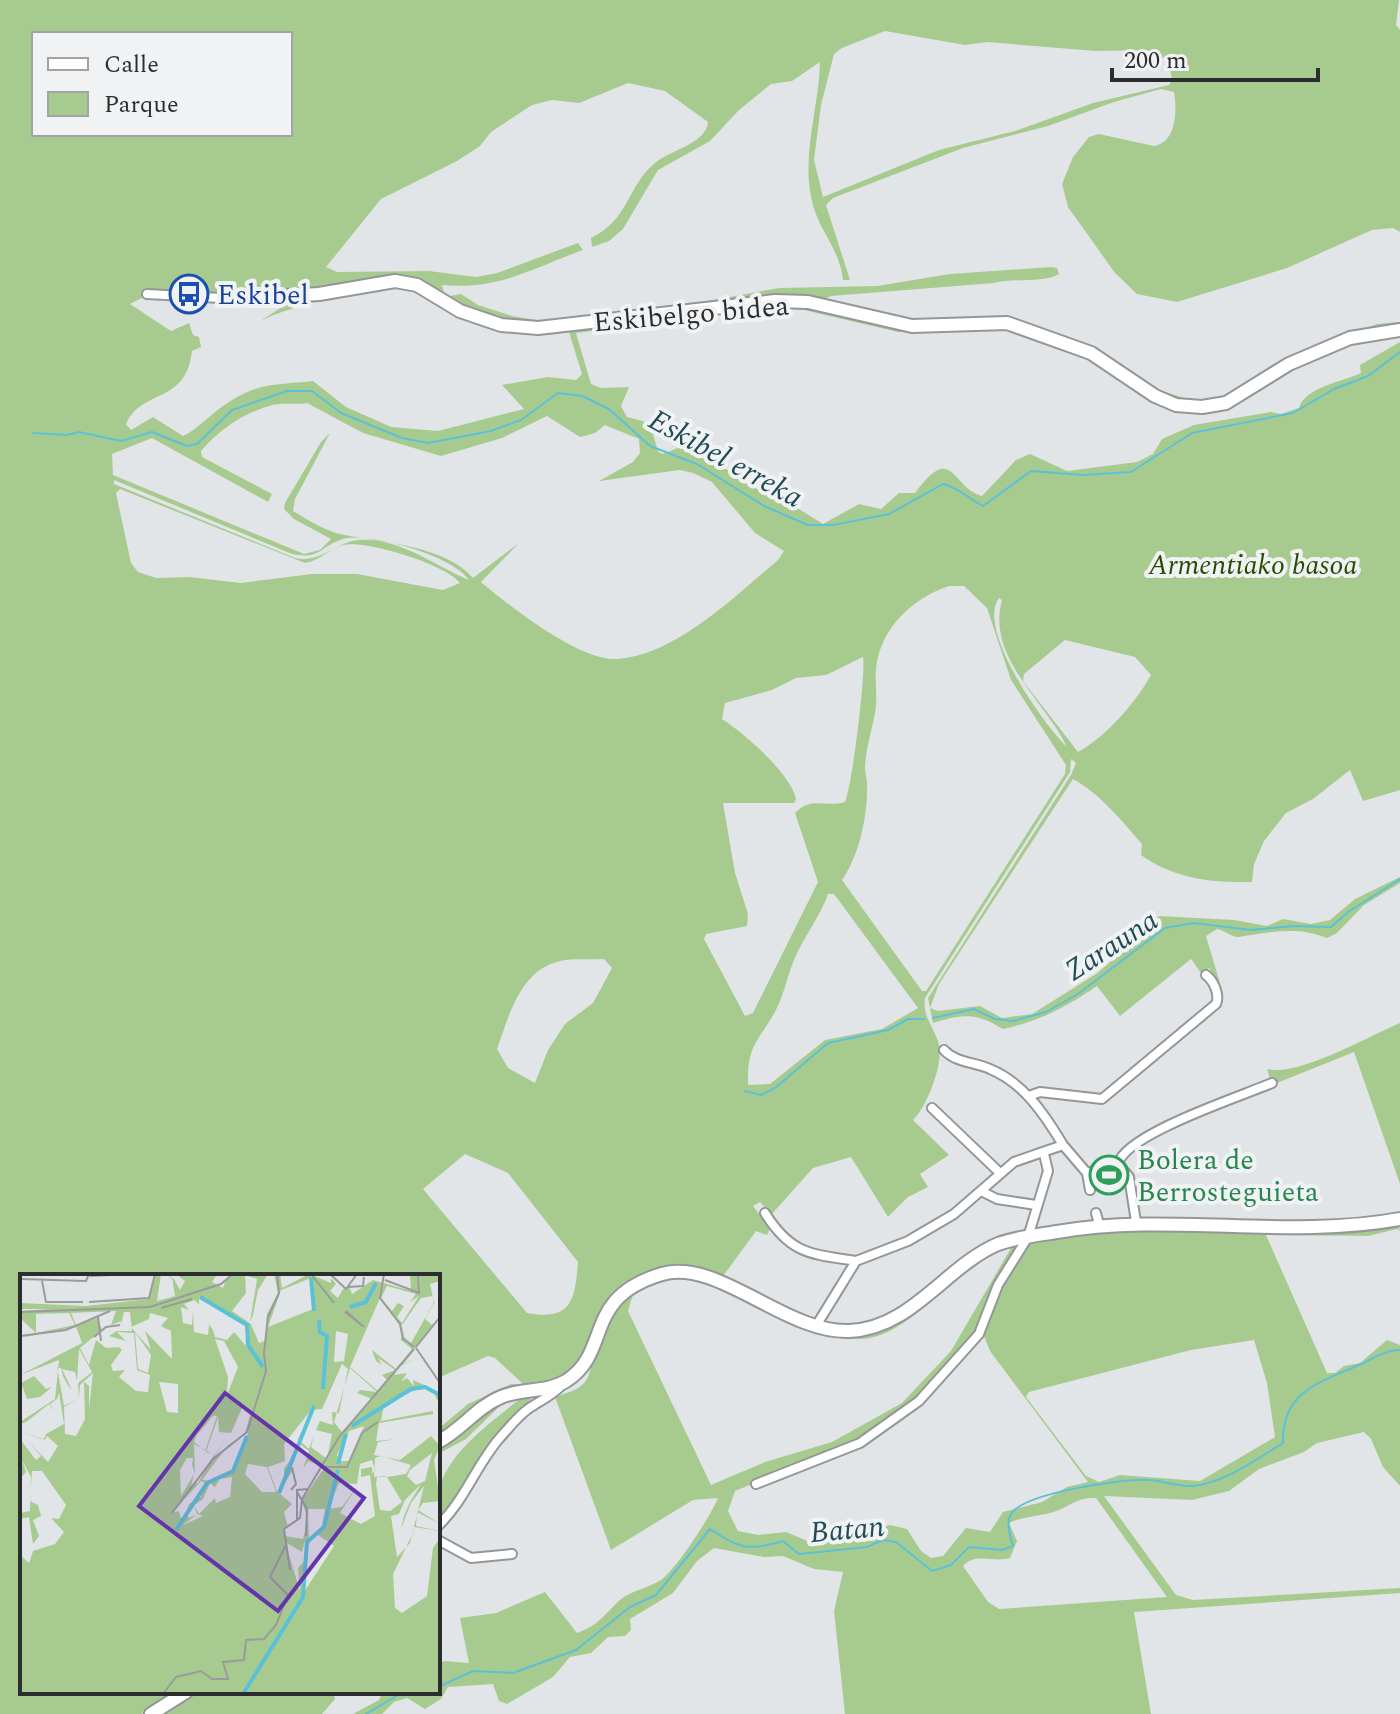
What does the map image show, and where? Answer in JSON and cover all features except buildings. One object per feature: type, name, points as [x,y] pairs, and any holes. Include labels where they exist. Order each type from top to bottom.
[{"type":"street","name":"Eskibelgo bidea","points":[[239,299],[319,294],[395,281],[417,285],[460,311],[501,325],[538,328],[736,309],[775,301],[808,302],[912,326],[1007,323],[1091,353],[1155,396],[1176,405],[1202,407],[1226,403],[1277,370],[1350,338],[1400,330]]},
{"type":"street","points":[[147,294],[239,299]]},
{"type":"street","points":[[1029,1096],[1040,1092],[1102,1099],[1216,1004],[1218,998],[1212,979],[1206,975]]},
{"type":"street","points":[[944,1050],[950,1057],[990,1069],[1029,1096],[1087,1173],[1090,1190]]},
{"type":"street","points":[[1136,1222],[1129,1177],[1118,1164],[1119,1157],[1145,1136],[1272,1083]]},
{"type":"street","points":[[932,1108],[1000,1173]]},
{"type":"street","points":[[765,1213],[777,1233],[803,1252],[856,1261],[908,1241],[954,1214],[1014,1162],[1063,1145]]},
{"type":"street","points":[[756,1484],[860,1443],[919,1401],[979,1334],[998,1285],[1028,1237],[1048,1171],[1044,1154]]},
{"type":"street","points":[[1087,1173],[1118,1164]]},
{"type":"street","points":[[981,1191],[997,1199],[1036,1205]]},
{"type":"street","points":[[440,1524],[458,1506],[479,1466],[498,1440],[527,1410],[553,1395],[586,1357],[615,1299],[627,1288],[663,1274],[696,1272],[778,1312],[816,1326],[848,1331],[885,1323],[980,1254],[999,1244],[1098,1219],[1329,1229],[1400,1219]]},
{"type":"street","points":[[816,1326],[856,1261]]},
{"type":"street","points":[[440,1441],[498,1398],[566,1380]]},
{"type":"street","points":[[440,1541],[471,1558],[512,1554]]},
{"type":"street","points":[[151,1714],[183,1694]]},
{"type":"green space","name":"Armentiako basoa","points":[[0,0],[1399,0],[1396,25],[1400,30],[1400,232],[1393,228],[1372,230],[1287,268],[1177,302],[1137,294],[1115,273],[1068,207],[1062,184],[1073,157],[1089,137],[1099,134],[1154,146],[1162,143],[1174,124],[1174,92],[1161,89],[1048,126],[963,148],[833,198],[826,205],[850,280],[843,280],[838,259],[816,215],[808,169],[820,62],[792,81],[771,84],[739,110],[710,141],[658,170],[623,229],[609,241],[592,247],[591,238],[613,222],[638,182],[655,163],[694,141],[706,130],[708,122],[665,91],[628,83],[579,103],[552,100],[532,105],[491,132],[480,146],[457,161],[381,199],[326,267],[337,272],[429,271],[476,277],[497,273],[578,243],[583,250],[498,281],[463,286],[442,285],[444,293],[450,296],[461,294],[478,305],[512,316],[548,322],[631,315],[779,288],[877,286],[950,274],[1051,267],[1057,268],[1059,274],[1037,279],[831,296],[819,302],[858,317],[786,300],[590,321],[537,330],[472,315],[425,285],[396,279],[297,294],[210,297],[154,292],[130,304],[171,331],[189,323],[193,335],[199,337],[201,347],[192,351],[181,380],[173,388],[142,405],[126,424],[131,430],[153,417],[183,436],[223,406],[250,391],[313,381],[346,407],[391,427],[438,431],[524,409],[502,385],[548,377],[576,380],[582,374],[569,332],[537,335],[590,325],[781,305],[808,308],[897,330],[917,331],[898,332],[787,306],[576,333],[591,384],[601,388],[629,387],[621,406],[627,417],[650,423],[658,452],[663,454],[680,447],[738,475],[749,486],[778,496],[823,524],[859,504],[881,509],[899,493],[915,493],[937,470],[951,472],[982,496],[1016,460],[1030,454],[1067,471],[1137,462],[1153,454],[1162,439],[1194,425],[1271,412],[1281,414],[1299,408],[1316,390],[1361,373],[1360,365],[1400,342],[1400,790],[1363,801],[1350,770],[1313,799],[1286,813],[1264,841],[1254,864],[1252,882],[1237,882],[1194,878],[1167,869],[1141,855],[1142,844],[1127,826],[1101,800],[1073,779],[939,984],[930,1008],[928,998],[1071,775],[1076,763],[1071,759],[1070,772],[925,998],[925,1011],[940,1053],[933,1085],[913,1120],[949,1155],[920,1174],[928,1187],[908,1197],[888,1217],[851,1157],[813,1168],[771,1215],[760,1202],[753,1206],[770,1228],[767,1235],[756,1231],[721,1279],[687,1266],[642,1277],[612,1297],[582,1356],[570,1371],[545,1385],[501,1393],[440,1437],[440,1427],[468,1404],[511,1384],[523,1384],[495,1358],[488,1356],[440,1377],[440,1274],[20,1274],[20,1694],[177,1694],[141,1714],[0,1714]],"holes":[[[885,31],[965,45],[987,42],[1095,51],[1147,50],[1168,60],[1172,80],[1169,85],[1093,103],[1015,131],[939,150],[823,197],[814,160],[821,105],[834,54]],[[307,403],[363,433],[441,456],[502,438],[547,416],[580,437],[595,433],[605,425],[639,439],[640,453],[633,462],[599,481],[680,470],[693,473],[712,482],[755,533],[784,551],[778,560],[704,622],[661,647],[617,659],[584,652],[546,631],[481,582],[519,543],[473,578],[447,559],[413,547],[392,543],[446,562],[469,580],[403,548],[374,540],[342,544],[312,558],[295,558],[114,484],[114,480],[292,554],[302,555],[315,554],[343,539],[366,539],[330,531],[293,511],[295,499],[330,433],[321,442],[285,503],[284,509],[294,519],[331,539],[320,550],[304,554],[113,475],[112,454],[152,438],[268,502],[272,494],[202,457],[201,451],[232,424],[269,406]],[[120,489],[305,563],[344,545],[355,544],[424,562],[460,583],[443,590],[357,574],[312,574],[241,583],[189,577],[156,578],[138,572],[131,563],[116,493]],[[949,586],[964,586],[987,608],[1011,680],[1066,765],[1065,774],[926,991],[922,991],[842,880],[858,847],[864,822],[867,797],[865,767],[876,707],[879,654],[884,640],[900,617],[936,591]],[[999,598],[1002,600],[999,621],[1002,641],[1010,659],[1067,747],[1015,676],[997,631],[994,612]],[[1065,640],[1135,657],[1151,675],[1119,718],[1078,752],[1023,681],[1024,674]],[[863,657],[858,730],[845,802],[807,805],[795,813],[818,882],[753,1013],[745,1016],[704,939],[706,934],[747,926],[748,914],[735,873],[723,803],[794,803],[796,799],[776,766],[722,719],[725,703],[772,690],[796,678],[826,675]],[[828,894],[834,894],[918,1008],[882,1029],[825,1040],[770,1084],[748,1085],[751,1053],[775,1012],[794,960]],[[604,959],[612,968],[593,1003],[565,1024],[548,1050],[535,1083],[508,1068],[497,1049],[512,1009],[526,984],[546,966],[560,961]],[[465,1154],[508,1173],[578,1262],[575,1288],[568,1305],[553,1314],[527,1313],[423,1189]]]},
{"type":"green space","points":[[382,284],[407,285],[427,292],[477,322],[535,335],[504,332],[478,324],[424,293],[408,289],[342,295],[262,320],[285,305],[283,298]]},
{"type":"green space","points":[[862,317],[900,324],[1009,321],[1100,352],[1146,386],[1200,403],[1226,399],[1277,364],[1322,345],[1377,324],[1400,322],[1400,328],[1379,329],[1337,341],[1275,369],[1233,398],[1199,405],[1151,391],[1093,352],[1010,323],[903,327]]},
{"type":"green space","points":[[1001,327],[1091,355],[1170,405],[1203,409],[1223,405],[1197,412],[1159,403],[1087,356],[999,328],[969,329]]},
{"type":"green space","points":[[1400,332],[1359,339],[1329,351],[1284,371],[1230,403],[1283,370],[1340,344],[1365,336]]},
{"type":"green space","points":[[1400,877],[1400,883],[1364,905],[1337,933],[1327,938],[1294,931],[1237,937],[1217,929],[1206,936],[1222,990],[1209,968],[1201,973],[1191,959],[1120,1016],[1097,986],[1052,1012],[1003,1029],[969,1016],[933,1023],[930,1008],[938,1011],[980,1006],[1002,1018],[1032,1014],[1096,974],[1143,934],[1151,919],[1160,916],[1234,920],[1267,926],[1283,919],[1311,924],[1330,920],[1355,899]]},
{"type":"green space","points":[[1400,1023],[1400,1184],[1354,1052],[1272,1085],[1267,1069],[1280,1070],[1315,1061]]},
{"type":"green space","points":[[1397,1224],[1400,1231],[1397,1229],[1368,1236],[1266,1235],[1327,1373],[1360,1363],[1387,1340],[1400,1345],[1400,1486],[1383,1467],[1371,1439],[1364,1432],[1317,1443],[1304,1452],[1259,1469],[1229,1491],[1192,1500],[1104,1496],[1176,1595],[1193,1600],[1400,1588],[1400,1593],[1134,1612],[1151,1714],[845,1714],[834,1611],[843,1572],[814,1569],[783,1556],[764,1557],[714,1548],[697,1561],[673,1593],[630,1619],[631,1630],[625,1636],[608,1637],[591,1653],[570,1657],[553,1677],[507,1704],[499,1701],[493,1684],[448,1687],[441,1699],[425,1709],[407,1698],[394,1702],[382,1714],[353,1714],[379,1700],[382,1694],[440,1694],[440,1664],[444,1661],[469,1663],[460,1618],[496,1613],[545,1592],[577,1633],[597,1622],[625,1596],[661,1580],[676,1565],[718,1498],[693,1500],[611,1550],[555,1397],[573,1391],[587,1379],[600,1331],[617,1304],[629,1293],[657,1279],[691,1274],[805,1325],[845,1334],[870,1331],[894,1321],[979,1257],[1000,1246],[1022,1242],[996,1287],[973,1339],[918,1398],[859,1440],[735,1491],[728,1511],[738,1531],[758,1535],[786,1532],[817,1545],[890,1525],[907,1529],[921,1551],[931,1558],[943,1556],[966,1528],[990,1532],[1003,1512],[1042,1502],[1067,1487],[1088,1482],[990,1351],[982,1331],[1003,1282],[1032,1239],[1108,1226],[1337,1232]],"holes":[[[1011,1248],[951,1351],[902,1403],[832,1442],[765,1462],[711,1485],[628,1311],[634,1291],[662,1280],[685,1277],[708,1283],[810,1331],[860,1339],[880,1335],[899,1326],[972,1267],[991,1255]],[[1254,1340],[1267,1383],[1275,1437],[1200,1481],[1120,1475],[1099,1482],[1086,1476],[1026,1397],[1029,1392],[1191,1350]],[[1096,1498],[1167,1597],[999,1609],[988,1602],[963,1566],[973,1560],[1010,1558],[1017,1541],[1009,1523]]]},
{"type":"green space","points":[[527,1393],[536,1393],[496,1434],[463,1490],[440,1516],[443,1477],[462,1449]]},
{"type":"green space","points":[[509,1397],[466,1439],[440,1453],[440,1445]]},
{"type":"green space","points":[[188,1694],[334,1694],[335,1699],[322,1714],[158,1714]]},
{"type":"waterway","name":"Eskibel erreka","points":[[33,433],[67,435],[79,432],[121,441],[152,432],[187,446],[197,444],[232,410],[287,391],[312,391],[341,413],[402,438],[428,443],[491,431],[521,420],[558,393],[582,396],[609,409],[650,446],[697,464],[764,506],[808,525],[833,525],[889,514],[943,484],[959,490],[983,506],[1031,471],[1083,475],[1131,472],[1192,433],[1293,413],[1334,389],[1368,376],[1400,352]]},
{"type":"waterway","name":"Zarauna","points":[[933,1018],[974,1009],[995,1019],[1013,1021],[1046,1012],[1078,994],[1165,928],[1194,923],[1251,930],[1331,927],[1348,912],[1400,879]]},
{"type":"waterway","name":"Zarauna","points":[[745,1091],[761,1095],[775,1088],[828,1043],[888,1030],[908,1019],[924,1019]]},
{"type":"waterway","name":"Batan","points":[[440,1686],[473,1671],[513,1673],[576,1650],[630,1607],[656,1595],[710,1529],[744,1546],[783,1541],[799,1554],[867,1547],[883,1540],[896,1542],[932,1571],[951,1565],[969,1547],[1002,1550],[1013,1546],[1010,1516],[1032,1500],[1074,1489],[1137,1480],[1188,1486],[1205,1484],[1240,1469],[1283,1443],[1289,1412],[1306,1391],[1379,1355],[1400,1350]]},
{"type":"waterway","name":"Batan","points":[[366,1714],[400,1694]]},
{"type":"place","name":"Eskibel","points":[[189,294]]},
{"type":"place","name":"Bolera de Berrosteguieta","points":[[1109,1175]]}]
